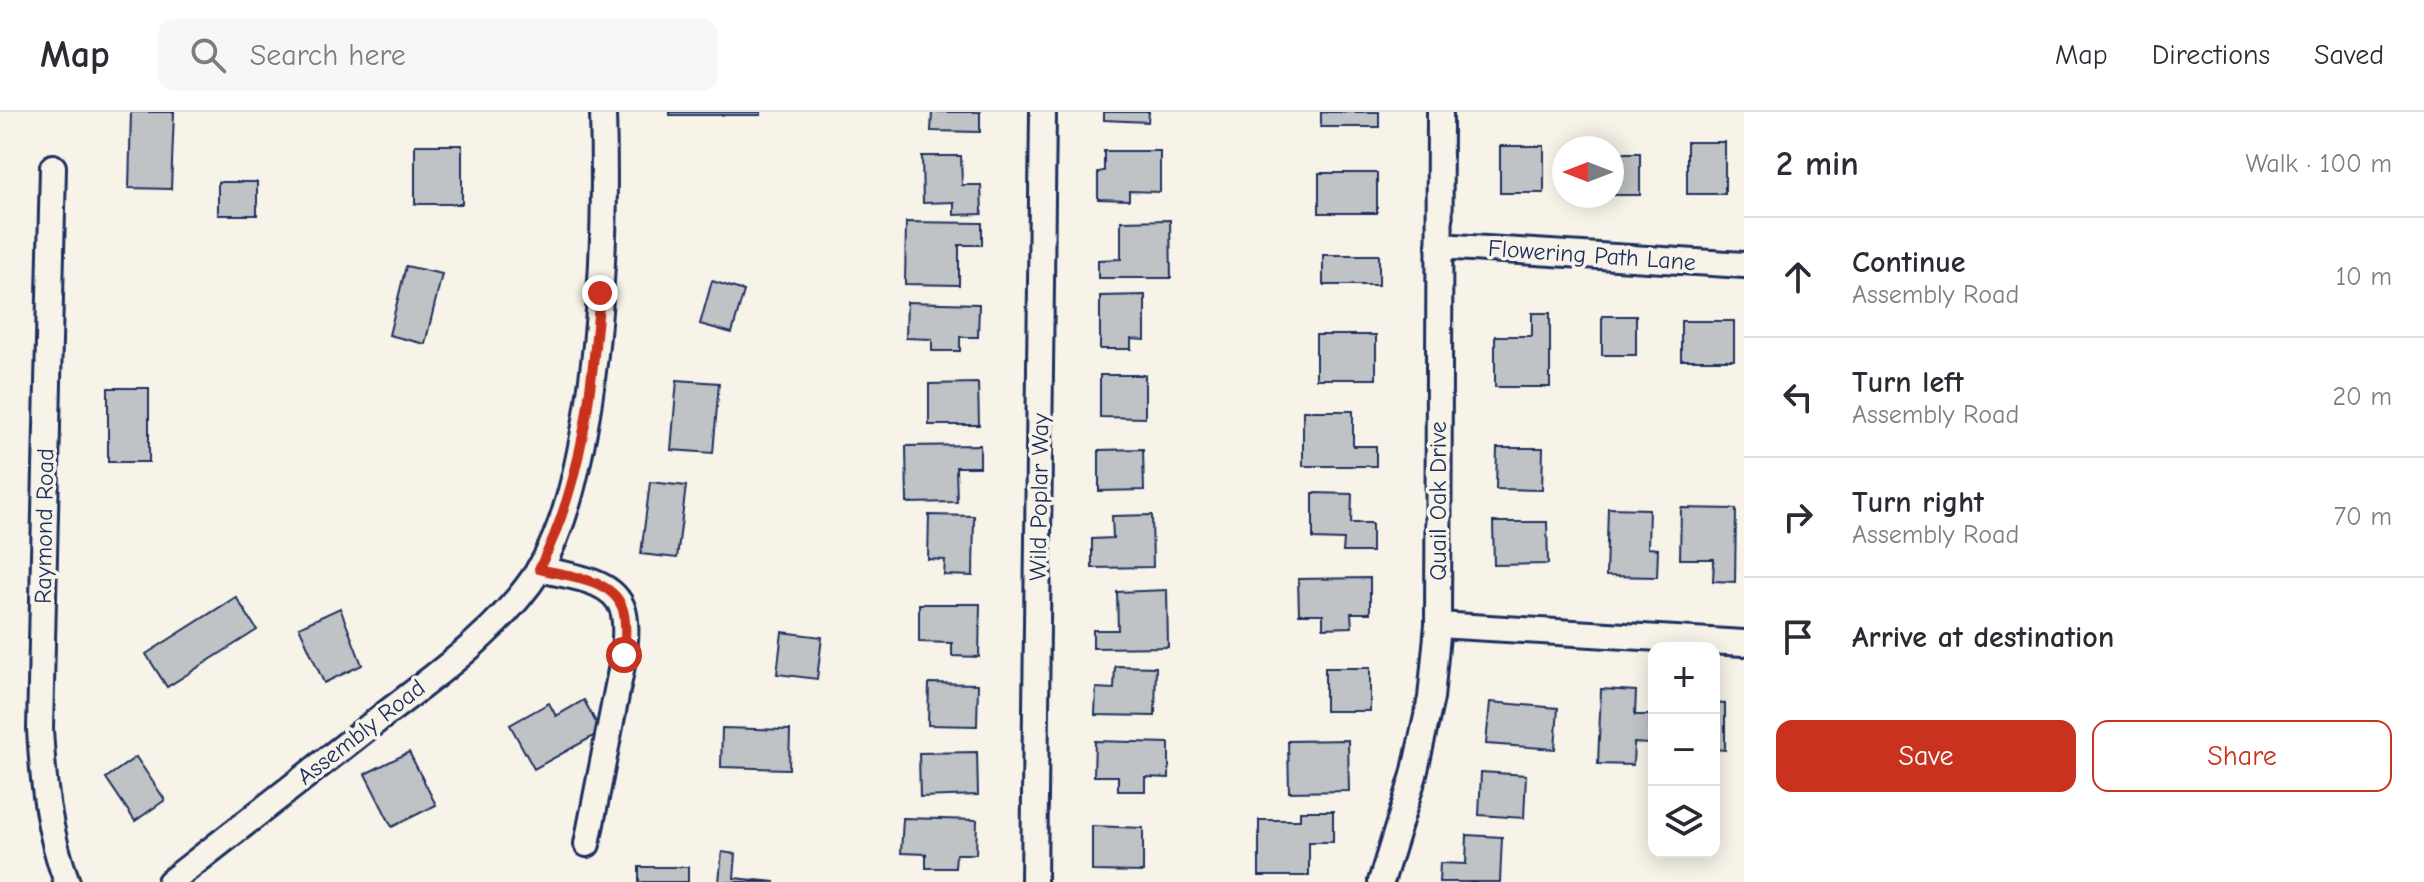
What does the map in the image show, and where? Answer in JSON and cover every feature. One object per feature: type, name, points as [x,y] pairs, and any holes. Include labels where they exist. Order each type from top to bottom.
[{"type":"street","name":"Assembly Road","points":[[170,882],[440,671],[503,614],[539,569],[563,517],[573,486],[588,407],[604,233],[603,112]]},
{"type":"street","name":"Wild Poplar Way","points":[[1034,882],[1043,112]]},
{"type":"street","name":"Quail Oak Drive","points":[[1381,882],[1414,775],[1431,698],[1438,625],[1440,112]]},
{"type":"street","name":"Raymond Road","points":[[53,167],[40,729],[42,779],[51,829],[67,882]]},
{"type":"street","name":"Flowering Path Lane","points":[[1439,246],[1744,265]]},
{"type":"street","points":[[539,569],[599,584],[614,594],[623,609],[624,655],[587,844]]},
{"type":"street","points":[[1438,625],[1744,643]]},
{"type":"building","points":[[131,112],[174,112],[171,189],[129,188]]},
{"type":"building","points":[[670,112],[761,112],[761,115],[670,115]]},
{"type":"building","points":[[932,112],[980,112],[980,132],[931,131]]},
{"type":"building","points":[[1104,112],[1149,112],[1148,122],[1104,120]]},
{"type":"building","points":[[1321,112],[1379,112],[1379,127],[1321,127]]},
{"type":"building","points":[[1687,142],[1725,142],[1725,194],[1687,194]]},
{"type":"building","points":[[415,145],[462,145],[462,204],[415,204]]},
{"type":"building","points":[[1500,146],[1544,146],[1544,193],[1500,193]]},
{"type":"building","points":[[1104,151],[1160,151],[1160,192],[1129,191],[1129,200],[1098,199],[1098,172],[1104,171]]},
{"type":"building","points":[[1624,153],[1640,153],[1640,195],[1624,195]]},
{"type":"building","points":[[922,156],[961,156],[962,185],[981,185],[982,214],[954,215],[954,202],[923,203]]},
{"type":"building","points":[[1319,173],[1377,173],[1377,213],[1319,213]]},
{"type":"building","points":[[218,182],[257,182],[257,215],[218,215]]},
{"type":"building","points":[[1170,220],[1171,278],[1098,278],[1098,260],[1121,259],[1121,221]]},
{"type":"building","points":[[906,222],[982,223],[982,245],[959,245],[959,285],[905,284]]},
{"type":"building","points":[[1323,255],[1379,255],[1379,285],[1323,285]]},
{"type":"building","points":[[406,266],[442,274],[425,344],[389,335]]},
{"type":"building","points":[[712,281],[744,291],[732,333],[700,324]]},
{"type":"building","points":[[1145,295],[1145,340],[1131,339],[1131,349],[1100,349],[1100,296]]},
{"type":"building","points":[[907,302],[979,304],[978,337],[960,337],[960,351],[932,351],[932,339],[906,338]]},
{"type":"building","points":[[1532,313],[1550,313],[1550,387],[1495,387],[1495,336],[1532,336]]},
{"type":"building","points":[[1602,316],[1636,316],[1636,355],[1602,355]]},
{"type":"building","points":[[1681,321],[1734,321],[1734,360],[1681,360]]},
{"type":"building","points":[[1316,335],[1376,335],[1376,379],[1316,379]]},
{"type":"building","points":[[1100,375],[1145,375],[1145,418],[1100,417]]},
{"type":"building","points":[[677,380],[719,383],[713,453],[671,450]]},
{"type":"building","points":[[978,383],[979,425],[929,425],[929,384]]},
{"type":"building","points":[[108,388],[149,388],[149,462],[108,462]]},
{"type":"building","points":[[1303,411],[1353,411],[1353,446],[1376,446],[1376,466],[1303,466]]},
{"type":"building","points":[[980,445],[980,467],[956,467],[957,502],[907,503],[906,446]]},
{"type":"building","points":[[1497,448],[1543,448],[1542,490],[1496,489]]},
{"type":"building","points":[[1143,449],[1144,490],[1099,491],[1099,450]]},
{"type":"building","points":[[650,482],[686,486],[677,558],[641,554]]},
{"type":"building","points":[[1313,493],[1352,494],[1351,523],[1372,523],[1372,552],[1343,552],[1344,540],[1313,539]]},
{"type":"building","points":[[1608,508],[1649,509],[1648,548],[1658,549],[1657,577],[1606,576]]},
{"type":"building","points":[[1681,508],[1736,509],[1735,582],[1713,581],[1714,559],[1680,559]]},
{"type":"building","points":[[929,515],[974,516],[973,576],[944,575],[945,560],[928,559]]},
{"type":"building","points":[[1152,515],[1153,567],[1092,568],[1092,539],[1113,538],[1112,516]]},
{"type":"building","points":[[1493,522],[1547,522],[1548,564],[1494,565]]},
{"type":"building","points":[[1370,578],[1370,613],[1351,613],[1352,627],[1323,628],[1323,614],[1299,614],[1298,579]]},
{"type":"building","points":[[1167,590],[1168,647],[1093,648],[1093,630],[1118,630],[1117,592]]},
{"type":"building","points":[[236,597],[257,630],[167,687],[146,654]]},
{"type":"building","points":[[919,604],[980,604],[979,657],[952,656],[952,643],[919,642]]},
{"type":"building","points":[[340,608],[362,665],[324,683],[299,627]]},
{"type":"building","points":[[782,632],[822,637],[817,679],[777,674]]},
{"type":"building","points":[[1115,666],[1156,667],[1155,716],[1095,715],[1096,688],[1114,689]]},
{"type":"building","points":[[1325,668],[1370,668],[1370,711],[1325,711]]},
{"type":"building","points":[[929,683],[978,684],[977,726],[928,725]]},
{"type":"building","points":[[1601,689],[1636,691],[1635,715],[1648,715],[1648,744],[1634,743],[1633,765],[1598,764]]},
{"type":"building","points":[[584,700],[601,732],[534,769],[510,725],[549,703],[556,716]]},
{"type":"building","points":[[1490,702],[1558,708],[1555,749],[1486,744]]},
{"type":"building","points":[[1720,704],[1725,704],[1725,750],[1720,750]]},
{"type":"building","points":[[722,728],[790,730],[789,769],[721,767]]},
{"type":"building","points":[[1348,740],[1349,791],[1289,792],[1288,741]]},
{"type":"building","points":[[1095,741],[1169,743],[1169,778],[1145,777],[1145,791],[1118,791],[1118,776],[1094,776]]},
{"type":"building","points":[[409,752],[436,805],[392,827],[365,774]]},
{"type":"building","points":[[977,752],[978,795],[920,797],[919,753]]},
{"type":"building","points":[[136,757],[165,800],[135,821],[106,778]]},
{"type":"building","points":[[1481,772],[1526,775],[1524,818],[1479,815]]},
{"type":"building","points":[[1300,811],[1333,811],[1333,842],[1309,842],[1309,876],[1259,876],[1259,820],[1300,820]]},
{"type":"building","points":[[903,818],[977,820],[976,854],[956,854],[955,868],[926,868],[926,854],[901,853]]},
{"type":"building","points":[[1092,826],[1143,828],[1143,872],[1092,871]]},
{"type":"building","points":[[1467,835],[1502,837],[1500,882],[1439,882],[1440,863],[1466,864]]},
{"type":"building","points":[[722,852],[736,854],[734,878],[775,882],[719,882]]},
{"type":"building","points":[[639,867],[688,867],[688,882],[639,882]]},
{"type":"route","points":[[600,293],[588,407],[573,486],[563,517],[539,569],[599,584],[614,594],[623,609],[624,655]]}]
